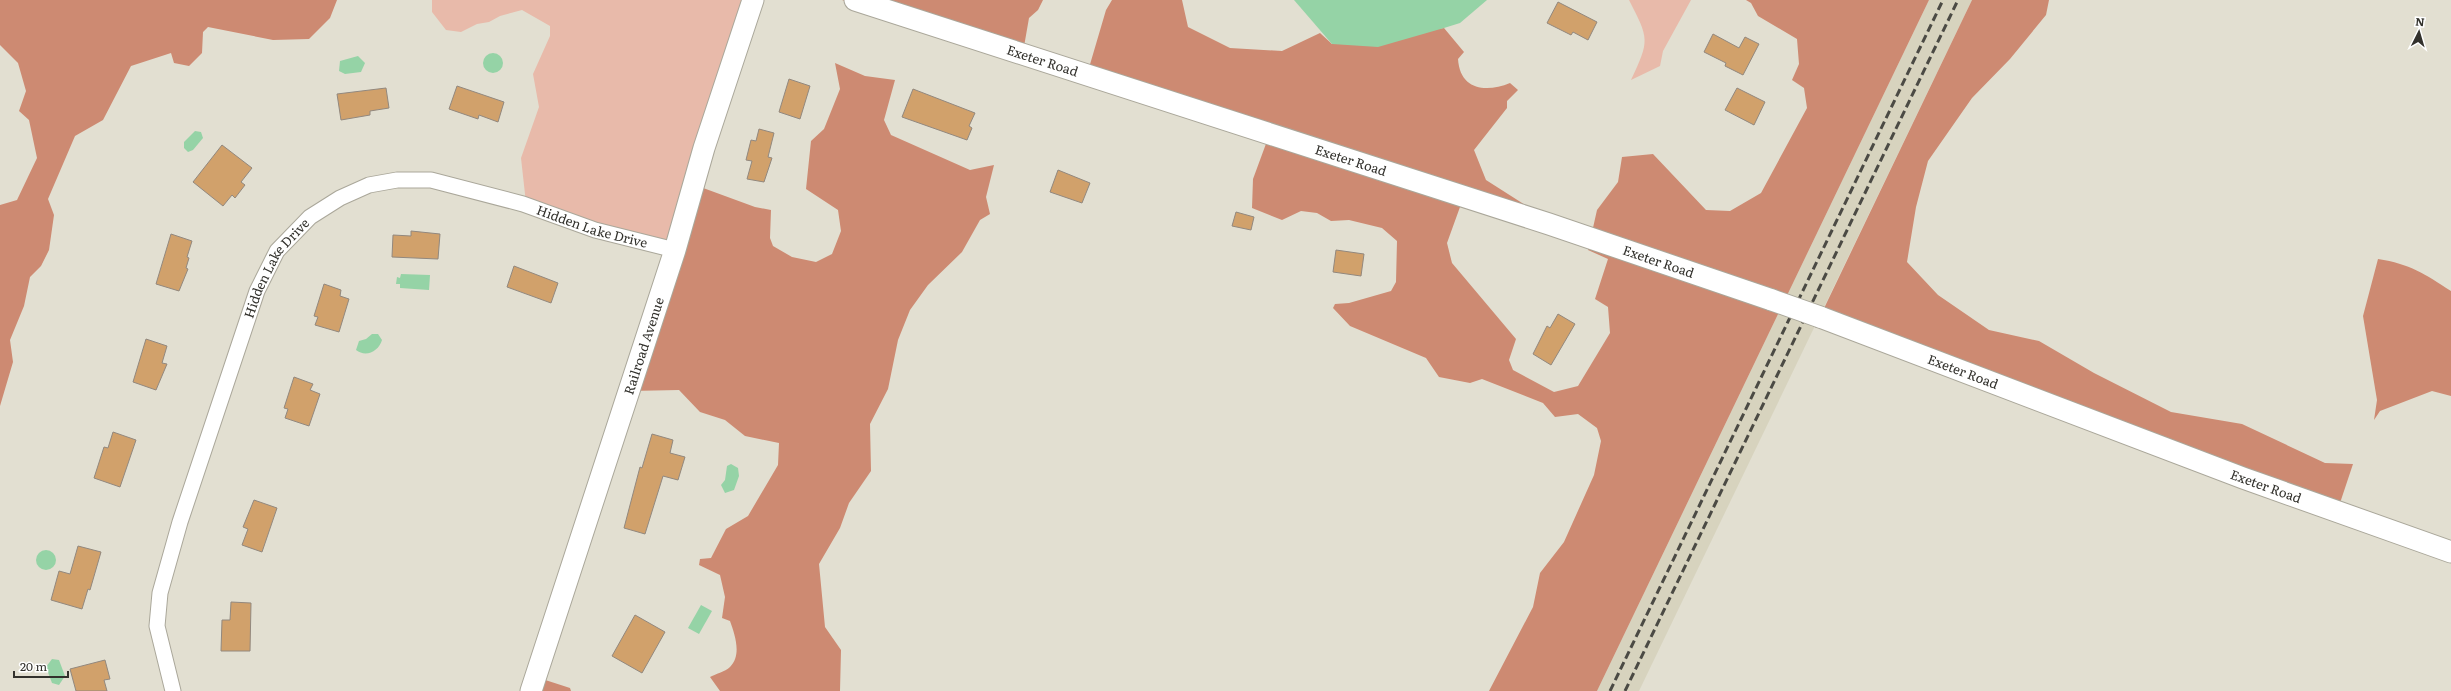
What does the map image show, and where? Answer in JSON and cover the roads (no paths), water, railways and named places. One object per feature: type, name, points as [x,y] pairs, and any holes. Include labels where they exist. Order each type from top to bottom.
[{"type":"street","name":"Railroad Avenue","points":[[531,691],[675,250],[704,148],[753,0]]},
{"type":"street","name":"Exeter Road","points":[[855,0],[1542,221],[1772,300],[2243,478],[2451,552]]},
{"type":"street","name":"Hidden Lake Drive","points":[[172,691],[157,626],[160,593],[180,522],[257,291],[278,251],[310,217],[340,198],[369,185],[397,180],[431,180],[523,204],[595,230],[675,250]]},
{"type":"railway","points":[[1610,691],[1943,0]]},
{"type":"railway","points":[[1625,691],[1958,0]]}]
